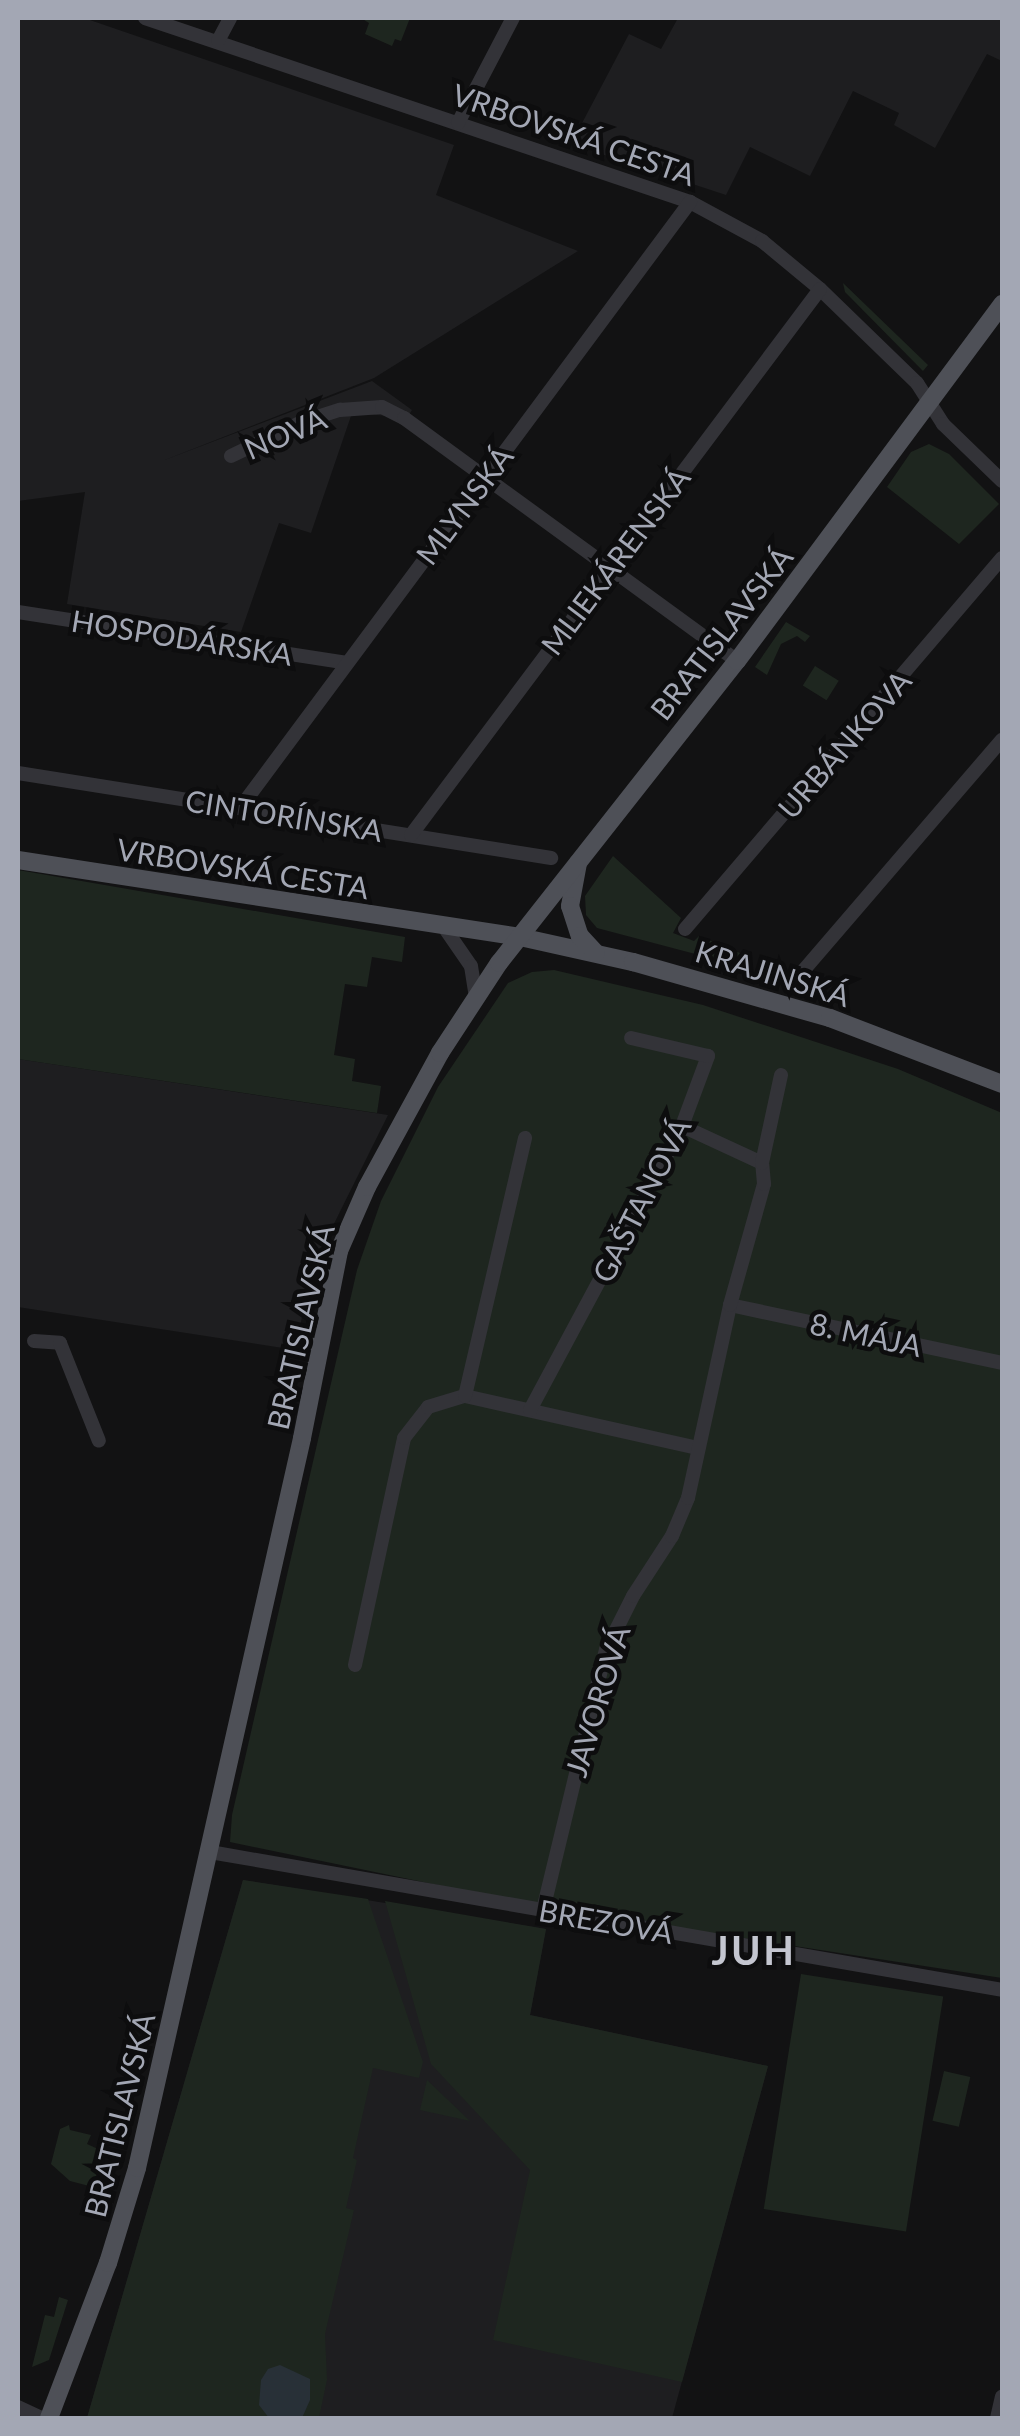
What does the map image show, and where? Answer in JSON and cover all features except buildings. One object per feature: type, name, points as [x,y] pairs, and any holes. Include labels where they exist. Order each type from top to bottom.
[{"type":"main road","name":"BRATISLAVSKÁ","points":[[46,2418],[108,2263],[137,2168],[340,1251],[367,1186],[476,998],[738,661],[1002,304]]},
{"type":"main road","name":"VRBOVSKÁ CESTA","points":[[18,860],[520,937]]},
{"type":"main road","points":[[578,863],[570,906],[580,936],[596,953]]},
{"type":"main road","name":"KRAJINSKÁ","points":[[520,937],[596,953],[830,1018],[1002,1084]]},
{"type":"street","name":"VRBOVSKÁ CESTA","points":[[145,18],[690,202],[762,240],[820,288],[917,383],[952,434],[1002,481]]},
{"type":"street","points":[[218,41],[230,18]]},
{"type":"street","points":[[458,123],[513,18]]},
{"type":"street","name":"MLYNSKÁ","points":[[240,808],[690,202]]},
{"type":"street","name":"MLIEKÁRENSKÁ","points":[[411,835],[820,288]]},
{"type":"street","name":"NOVÁ","points":[[231,456],[302,422],[340,410],[382,407],[485,476],[738,661]]},
{"type":"street","name":"URBÁNKOVA","points":[[685,929],[1002,558]]},
{"type":"street","name":"HOSPODÁRSKA","points":[[18,612],[348,662]]},
{"type":"street","points":[[804,971],[1002,740]]},
{"type":"street","name":"CINTORÍNSKA","points":[[18,774],[551,858]]},
{"type":"street","points":[[444,928],[471,966],[476,998]]},
{"type":"street","name":"GAŠTANOVÁ","points":[[530,1410],[682,1126],[708,1056],[631,1038]]},
{"type":"street","name":"JAVOROVÁ","points":[[543,1910],[606,1650],[632,1596],[672,1536],[688,1498],[730,1305],[764,1184],[762,1164],[781,1075]]},
{"type":"street","points":[[682,1126],[762,1164]]},
{"type":"street","points":[[465,1396],[525,1138]]},
{"type":"street","name":"8. MÁJA","points":[[730,1305],[1002,1363]]},
{"type":"street","points":[[34,1340],[60,1343],[99,1441]]},
{"type":"street","points":[[356,1665],[404,1438],[428,1407],[465,1396],[698,1448]]},
{"type":"street","name":"BREZOVÁ","points":[[210,1852],[1002,1990]]},
{"type":"street","points":[[997,2418],[1002,2396]]},
{"type":"street","points":[[18,2407],[46,2418]]},
{"type":"shaded area","points":[[18,18],[84,18],[454,145],[436,195],[578,251],[374,378],[162,461],[372,381],[412,410],[403,424],[389,416],[352,413],[311,533],[279,523],[241,632],[67,604],[85,492],[18,501]]},
{"type":"shaded area","points":[[361,18],[410,18],[401,41],[395,39],[392,46],[365,34],[369,23]]},
{"type":"shaded area","points":[[678,18],[1002,18],[1002,61],[987,54],[935,148],[894,125],[899,113],[853,91],[810,176],[750,147],[726,195],[571,144],[629,34],[661,49]]},
{"type":"shaded area","points":[[843,283],[928,365],[923,371],[845,292]]},
{"type":"shaded area","points":[[929,444],[949,454],[999,504],[959,544],[887,487],[911,452]]},
{"type":"shaded area","points":[[786,622],[810,636],[805,642],[797,636],[781,644],[767,675],[755,667]]},
{"type":"shaded area","points":[[815,666],[839,681],[827,700],[803,686]]},
{"type":"shaded area","points":[[613,856],[681,918],[673,933],[694,941],[699,936],[740,953],[752,969],[597,928],[586,915],[585,896]]},
{"type":"shaded area","points":[[18,870],[405,937],[402,962],[372,957],[367,987],[345,984],[334,1055],[355,1059],[352,1081],[381,1086],[377,1113],[18,1059]]},
{"type":"shaded area","points":[[554,970],[703,1005],[898,1069],[1002,1113],[1002,1978],[548,1908],[230,1842],[232,1815],[357,1270],[381,1201],[438,1087],[508,983],[532,972]]},
{"type":"shaded area","points":[[18,1059],[388,1115],[310,1272],[296,1350],[18,1307]]},
{"type":"shaded area","points":[[243,1880],[546,1929],[530,2015],[768,2066],[672,2418],[87,2418]]},
{"type":"shaded area","points":[[243,1880],[368,1899],[423,2062],[419,2078],[373,2068],[346,2208],[354,2210],[325,2334],[327,2380],[319,2418],[87,2418]]},
{"type":"shaded area","points":[[385,1901],[546,1929],[530,2015],[768,2066],[682,2382],[493,2340],[530,2170],[431,2064]]},
{"type":"shaded area","points":[[801,1974],[943,1997],[906,2232],[764,2209]]},
{"type":"shaded area","points":[[944,2071],[970,2077],[959,2127],[933,2121]]},
{"type":"shaded area","points":[[427,2080],[470,2121],[420,2110]]},
{"type":"shaded area","points":[[69,2125],[70,2130],[91,2135],[87,2144],[98,2149],[105,2136],[107,2139],[93,2187],[70,2181],[51,2164],[60,2129]]},
{"type":"shaded area","points":[[59,2297],[68,2300],[49,2360],[32,2367],[45,2315],[54,2317]]},
{"type":"shaded area","points":[[280,2365],[310,2379],[310,2400],[302,2418],[269,2418],[259,2405],[261,2380],[268,2369]]},
{"type":"district","name":"JUH","points":[[754,1950]]}]
